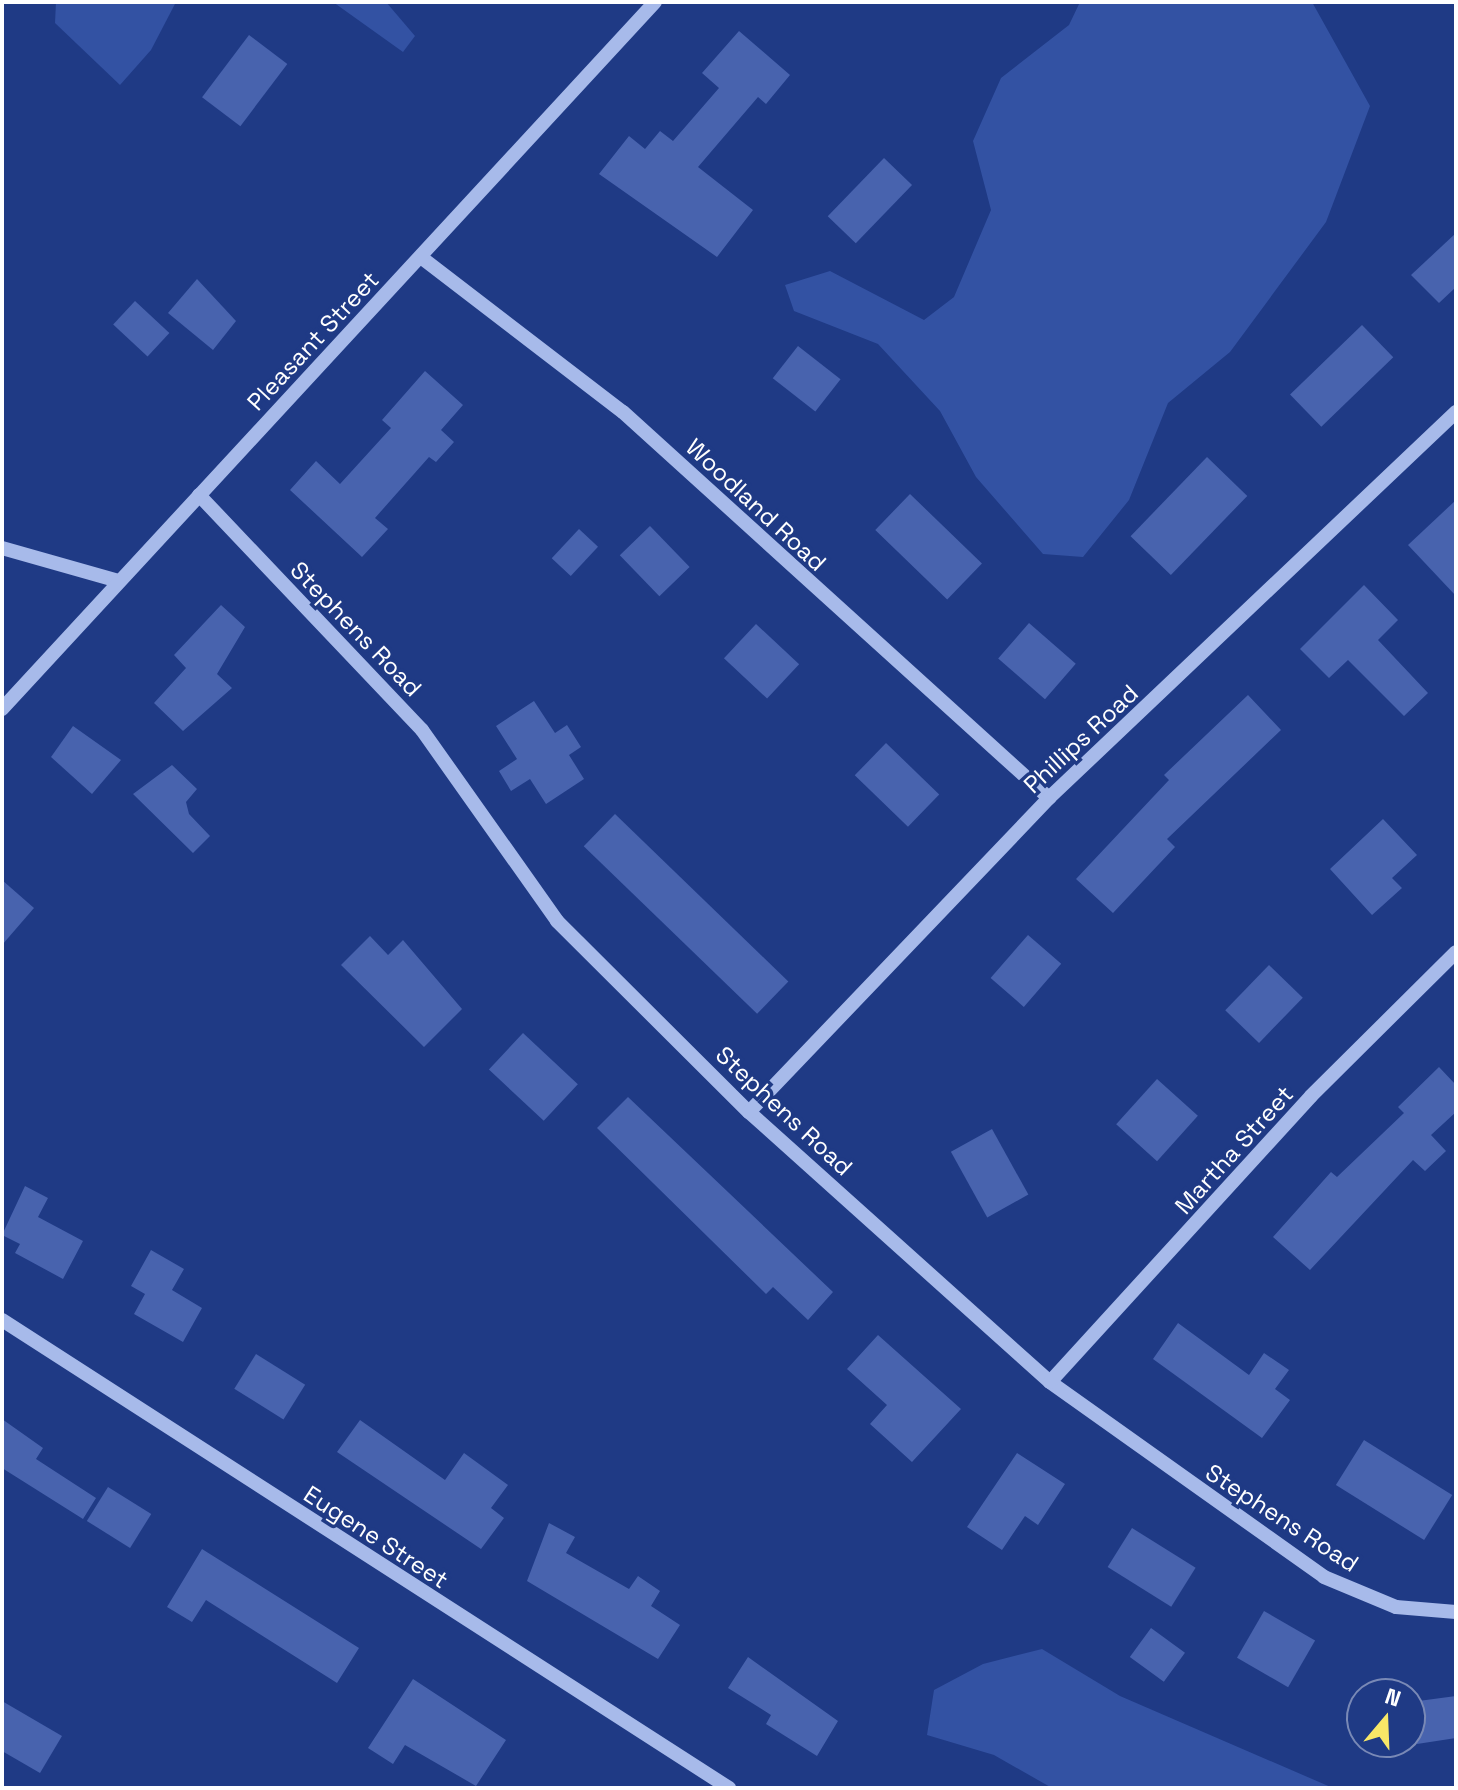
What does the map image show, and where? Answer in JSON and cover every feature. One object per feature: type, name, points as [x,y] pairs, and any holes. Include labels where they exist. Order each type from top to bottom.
[{"type":"street","name":"Pleasant Street","points":[[2,709],[422,258],[646,5]]},
{"type":"street","name":"Woodland Road","points":[[422,258],[623,412],[1049,798]]},
{"type":"street","name":"Phillips Road","points":[[749,1112],[1049,798],[1456,412]]},
{"type":"street","name":"Stephens Road","points":[[199,495],[422,730],[557,921],[749,1112],[1050,1382],[1324,1577],[1396,1607],[1456,1612]]},
{"type":"street","points":[[2,548],[119,581]]},
{"type":"street","name":"Martha Street","points":[[1050,1382],[1311,1096],[1456,952]]},
{"type":"street","name":"Eugene Street","points":[[2,1320],[729,1788]]},
{"type":"shaded area","points":[[56,2],[176,2],[151,50],[120,85],[55,23]]},
{"type":"shaded area","points":[[333,2],[386,2],[415,36],[403,52]]},
{"type":"shaded area","points":[[1080,2],[1312,2],[1370,106],[1326,222],[1230,352],[1168,403],[1129,500],[1083,557],[1043,554],[976,477],[940,411],[878,344],[794,311],[785,285],[830,271],[924,320],[954,297],[991,210],[973,141],[1001,78],[1069,25]]},
{"type":"shaded area","points":[[1042,1649],[1120,1696],[1333,1788],[1052,1788],[994,1755],[927,1735],[934,1690],[983,1664]]},
{"type":"building","points":[[739,31],[790,75],[766,104],[758,97],[698,167],[753,210],[717,257],[599,174],[629,136],[645,149],[660,131],[673,141],[719,88],[702,73]]},
{"type":"building","points":[[249,35],[287,64],[240,126],[202,97]]},
{"type":"building","points":[[884,158],[912,185],[856,243],[828,216]]},
{"type":"building","points":[[1456,233],[1456,287],[1439,303],[1411,275]]},
{"type":"building","points":[[197,279],[236,321],[213,350],[168,313]]},
{"type":"building","points":[[135,301],[169,333],[148,356],[113,324]]},
{"type":"building","points":[[1362,325],[1393,357],[1321,427],[1290,394]]},
{"type":"building","points":[[798,346],[841,379],[815,412],[773,378]]},
{"type":"building","points":[[425,371],[463,405],[441,430],[454,442],[436,462],[429,457],[375,518],[388,529],[362,557],[290,490],[316,461],[340,484],[391,428],[382,420]]},
{"type":"building","points":[[1207,457],[1247,496],[1171,575],[1131,536]]},
{"type":"building","points":[[910,494],[982,563],[947,599],[875,530]]},
{"type":"building","points":[[1456,500],[1456,596],[1408,545]]},
{"type":"building","points":[[650,526],[690,567],[659,596],[620,555]]},
{"type":"building","points":[[579,529],[598,547],[571,576],[552,558]]},
{"type":"building","points":[[1364,585],[1398,620],[1378,640],[1428,693],[1404,716],[1348,660],[1329,678],[1300,649]]},
{"type":"building","points":[[221,605],[245,627],[217,674],[232,688],[183,731],[154,703],[186,668],[174,655]]},
{"type":"building","points":[[1029,623],[1076,664],[1045,699],[998,658]]},
{"type":"building","points":[[756,624],[799,664],[767,699],[724,658]]},
{"type":"building","points":[[1248,695],[1281,730],[1167,839],[1175,847],[1113,913],[1076,879],[1169,780],[1164,775]]},
{"type":"building","points":[[534,701],[555,733],[567,725],[581,747],[569,755],[584,779],[546,804],[530,779],[511,791],[499,771],[517,759],[496,726]]},
{"type":"building","points":[[73,726],[121,760],[92,794],[51,757]]},
{"type":"building","points":[[886,743],[939,794],[908,827],[855,775]]},
{"type":"building","points":[[172,765],[197,789],[186,802],[189,814],[210,836],[193,853],[133,794]]},
{"type":"building","points":[[615,814],[788,981],[757,1014],[584,846]]},
{"type":"building","points":[[1383,819],[1417,855],[1392,878],[1402,888],[1372,915],[1330,869]]},
{"type":"building","points":[[2,880],[34,908],[2,945]]},
{"type":"building","points":[[1028,935],[1061,964],[1024,1007],[991,978]]},
{"type":"building","points":[[370,936],[388,955],[403,940],[462,1009],[424,1047],[341,965]]},
{"type":"building","points":[[1269,965],[1303,998],[1259,1043],[1225,1010]]},
{"type":"building","points":[[523,1033],[578,1084],[544,1121],[489,1070]]},
{"type":"building","points":[[1439,1067],[1456,1085],[1456,1112],[1431,1135],[1446,1151],[1425,1171],[1413,1160],[1310,1270],[1273,1237],[1331,1172],[1337,1177],[1404,1113],[1398,1107]]},
{"type":"building","points":[[1157,1079],[1198,1116],[1157,1161],[1116,1124]]},
{"type":"building","points":[[628,1097],[833,1292],[808,1320],[773,1287],[766,1294],[597,1128]]},
{"type":"building","points":[[992,1129],[1028,1195],[987,1217],[951,1152]]},
{"type":"building","points":[[25,1186],[48,1198],[38,1217],[83,1241],[63,1279],[15,1253],[20,1244],[2,1235]]},
{"type":"building","points":[[151,1250],[184,1269],[172,1290],[202,1308],[183,1342],[134,1314],[145,1294],[131,1286]]},
{"type":"building","points":[[1178,1323],[1249,1375],[1264,1353],[1289,1370],[1275,1389],[1290,1400],[1262,1438],[1153,1359]]},
{"type":"building","points":[[878,1335],[961,1409],[912,1462],[870,1424],[887,1405],[847,1369]]},
{"type":"building","points":[[256,1354],[305,1385],[283,1420],[234,1389]]},
{"type":"building","points":[[2,1419],[43,1448],[36,1459],[96,1498],[83,1519],[2,1468]]},
{"type":"building","points":[[360,1420],[445,1480],[464,1453],[508,1485],[491,1508],[504,1518],[481,1549],[337,1452]]},
{"type":"building","points":[[1364,1440],[1452,1495],[1424,1540],[1336,1485]]},
{"type":"building","points":[[1017,1453],[1065,1484],[1038,1525],[1025,1516],[1002,1550],[967,1527]]},
{"type":"building","points":[[108,1487],[151,1514],[130,1548],[87,1521]]},
{"type":"building","points":[[549,1523],[575,1537],[566,1553],[629,1589],[638,1576],[660,1591],[651,1606],[680,1625],[658,1659],[527,1581]]},
{"type":"building","points":[[1132,1528],[1196,1568],[1171,1607],[1108,1567]]},
{"type":"building","points":[[202,1549],[359,1648],[337,1683],[206,1600],[192,1622],[167,1607]]},
{"type":"building","points":[[1264,1611],[1315,1640],[1288,1687],[1237,1658]]},
{"type":"building","points":[[1151,1628],[1185,1653],[1164,1682],[1130,1657]]},
{"type":"building","points":[[748,1657],[838,1721],[817,1756],[766,1724],[771,1715],[728,1688]]},
{"type":"building","points":[[413,1679],[506,1740],[476,1786],[405,1745],[393,1764],[368,1748]]},
{"type":"building","points":[[1456,1696],[1456,1738],[1426,1743],[1426,1700]]},
{"type":"building","points":[[2,1701],[62,1736],[40,1773],[2,1751]]}]
